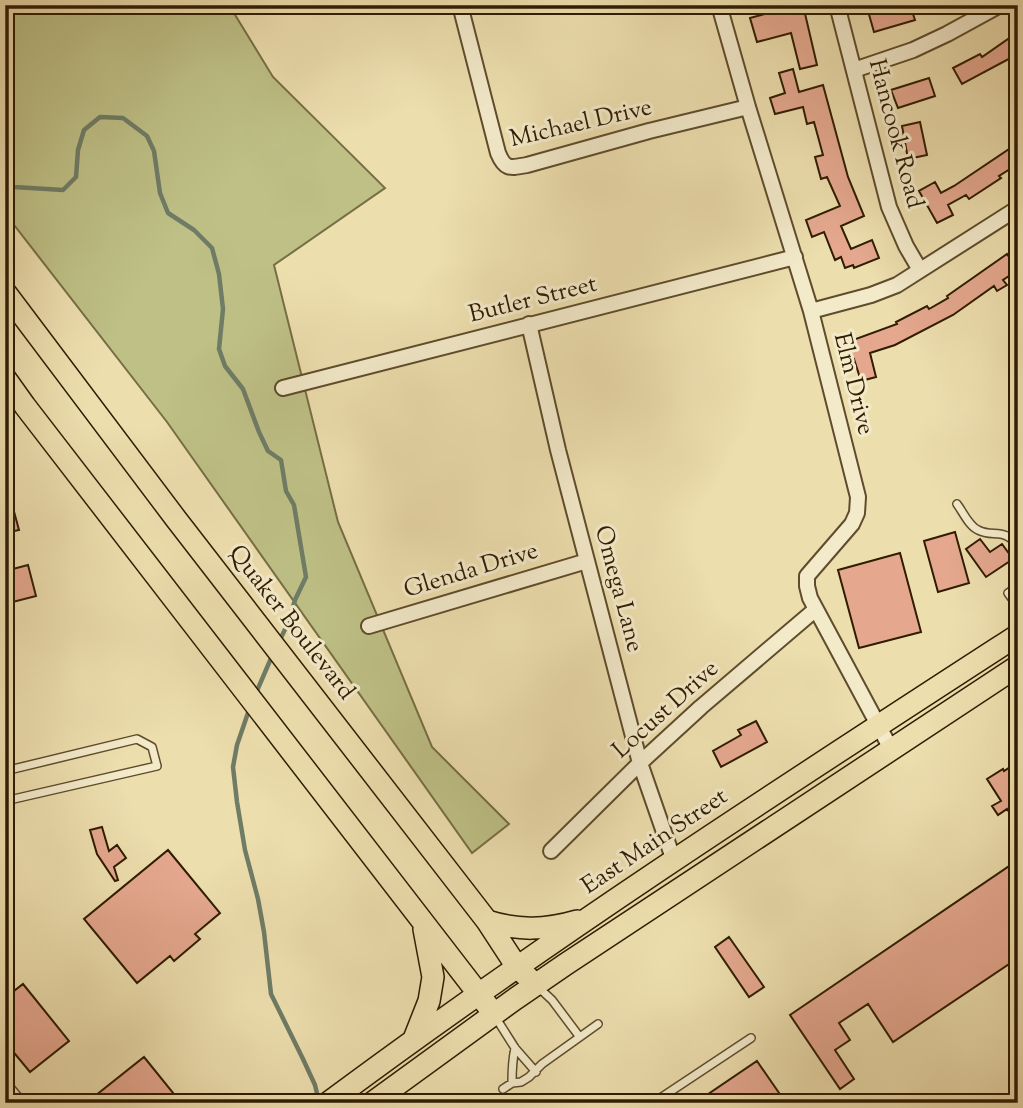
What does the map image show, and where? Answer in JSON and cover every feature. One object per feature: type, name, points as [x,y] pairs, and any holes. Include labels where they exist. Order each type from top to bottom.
[{"type":"main road","name":"Quaker Boulevard","points":[[5,292],[176,519],[487,921],[517,967],[536,985]]},
{"type":"main road","points":[[5,378],[494,1014]]},
{"type":"main road","name":"East Main Street","points":[[334,1098],[589,918],[1018,635]]},
{"type":"main road","points":[[372,1103],[536,985],[1018,666]]},
{"type":"main road","points":[[487,921],[515,928],[538,929],[589,918]]},
{"type":"main road","points":[[414,1039],[429,1001],[433,977],[423,924]]},
{"type":"street","name":"Michael Drive","points":[[460,5],[498,153],[502,163],[508,167],[527,165],[748,107]]},
{"type":"street","name":"Elm Drive","points":[[719,5],[811,311],[859,497],[852,524],[807,576],[807,586],[816,609],[891,749]]},
{"type":"street","name":"Hancook Road","points":[[837,5],[889,207],[920,270]]},
{"type":"street","points":[[854,70],[914,50],[1000,5]]},
{"type":"street","points":[[811,311],[897,285],[1018,208]]},
{"type":"street","name":"Butler Street","points":[[283,388],[794,257]]},
{"type":"street","name":"Omega Lane","points":[[529,324],[558,450],[640,763],[674,861]]},
{"type":"street","name":"Glenda Drive","points":[[369,626],[587,561]]},
{"type":"street","name":"Locust Drive","points":[[551,851],[701,707],[816,609]]},
{"type":"lane","points":[[957,504],[974,528],[981,532],[1002,533],[1018,546]]},
{"type":"lane","points":[[1018,586],[1008,593],[1018,607]]},
{"type":"lane","points":[[5,771],[137,739],[152,747],[157,766],[5,802]]},
{"type":"lane","points":[[536,985],[552,1000],[579,1036]]},
{"type":"lane","points":[[494,1014],[515,1048],[536,1072]]},
{"type":"lane","points":[[503,1089],[536,1072],[542,1064],[598,1024]]},
{"type":"lane","points":[[653,1103],[751,1038]]},
{"type":"lane","points":[[512,1083],[515,1048]]},
{"type":"lane","points":[[8,1084],[13,1103]]},
{"type":"lane","points":[[8,1084],[23,1103]]},
{"type":"green space","points":[[5,5],[229,5],[273,77],[385,188],[274,265],[338,522],[432,747],[509,824],[472,853],[167,422],[11,221],[5,210]]},
{"type":"building","points":[[783,5],[803,5],[817,65],[800,69],[791,33],[757,42],[750,18],[784,9]]},
{"type":"building","points":[[885,5],[897,5],[898,9],[910,5],[915,20],[874,32],[868,11]]},
{"type":"building","points":[[1018,32],[1018,54],[962,84],[953,68],[980,54],[982,57]]},
{"type":"building","points":[[793,69],[799,92],[823,85],[848,177],[864,216],[841,226],[851,249],[872,240],[879,258],[854,268],[853,265],[845,268],[841,257],[835,260],[824,232],[812,237],[806,220],[840,206],[827,177],[821,179],[815,157],[823,155],[814,122],[807,124],[803,107],[775,114],[770,98],[785,93],[779,73]]},
{"type":"building","points":[[929,78],[935,96],[898,108],[891,90]]},
{"type":"building","points":[[920,122],[927,155],[908,159],[902,126]]},
{"type":"building","points":[[1018,143],[1018,164],[969,199],[966,195],[948,205],[953,215],[937,223],[919,191],[935,182],[941,193]]},
{"type":"building","points":[[1007,254],[1018,270],[1003,280],[1007,285],[997,291],[994,286],[953,315],[895,345],[870,353],[876,377],[861,381],[854,359],[848,361],[842,344],[897,324],[896,322],[927,306],[929,309]]},
{"type":"building","points":[[9,493],[19,530],[5,533],[5,494]]},
{"type":"building","points":[[955,532],[969,583],[938,592],[924,541]]},
{"type":"building","points":[[980,539],[990,552],[1002,544],[1013,559],[986,577],[966,549]]},
{"type":"building","points":[[900,553],[921,632],[859,648],[838,570]]},
{"type":"building","points":[[28,565],[36,596],[5,604],[5,571]]},
{"type":"building","points":[[756,721],[767,742],[721,767],[713,751],[741,735],[738,730]]},
{"type":"building","points":[[1018,762],[1018,825],[1007,809],[998,815],[992,806],[1001,801],[987,779]]},
{"type":"building","points":[[102,827],[109,851],[117,845],[126,858],[114,867],[118,880],[115,881],[97,854],[90,830]]},
{"type":"building","points":[[168,850],[220,913],[195,934],[200,939],[174,961],[170,956],[137,983],[84,919]]},
{"type":"building","points":[[1018,860],[1018,958],[893,1042],[868,1004],[839,1023],[850,1040],[835,1050],[854,1079],[840,1089],[790,1015]]},
{"type":"building","points":[[729,937],[764,987],[749,997],[715,947]]},
{"type":"building","points":[[23,984],[69,1041],[30,1072],[5,1042],[5,998]]},
{"type":"building","points":[[144,1057],[174,1094],[163,1103],[101,1103],[95,1096]]},
{"type":"building","points":[[757,1061],[786,1103],[695,1103]]},
{"type":"waterway","points":[[5,181],[14,187],[63,190],[76,177],[78,150],[84,130],[100,117],[123,118],[147,136],[154,151],[160,193],[168,213],[194,230],[212,248],[219,274],[223,309],[219,349],[225,366],[243,389],[268,451],[281,460],[286,491],[294,505],[306,577],[279,642]]},
{"type":"waterway","points":[[256,693],[272,656]]},
{"type":"waterway","points":[[250,707],[237,745],[233,767],[245,850],[264,932],[271,994],[315,1085],[319,1102]]}]
